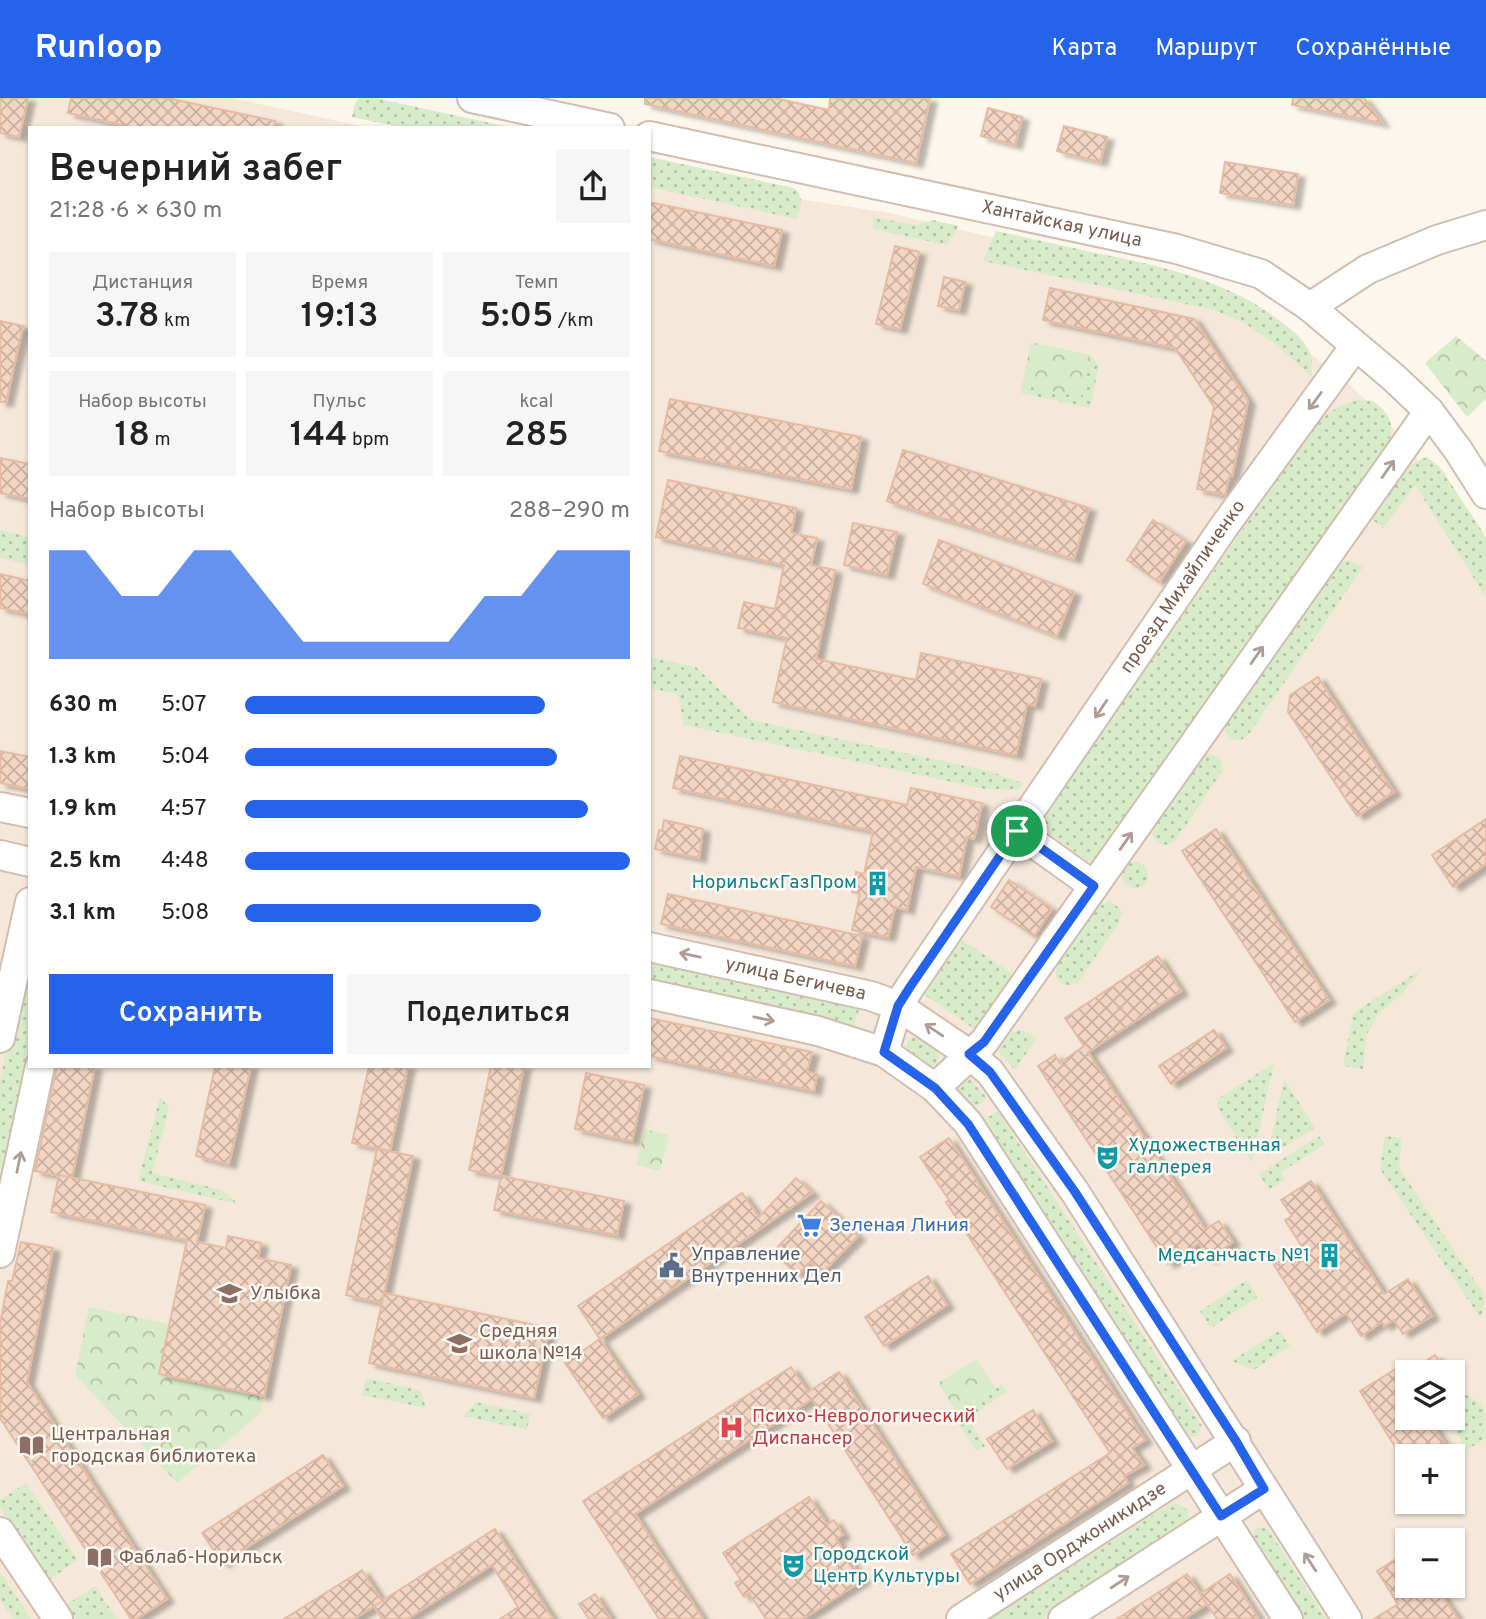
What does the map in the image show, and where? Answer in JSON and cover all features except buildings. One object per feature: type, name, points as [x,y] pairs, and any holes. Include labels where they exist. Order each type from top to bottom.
[{"type":"street","points":[[472,98],[601,126]]},
{"type":"street","name":"Хантайская улица","points":[[651,136],[1177,249],[1261,274],[1310,307],[1429,411],[1486,494]]},
{"type":"street","points":[[1310,307],[1368,269],[1437,240],[1486,225]]},
{"type":"street","name":"проезд Михайличенко","points":[[884,1052],[898,1006],[1223,528],[1355,346]]},
{"type":"street","points":[[935,1088],[984,1042],[1429,411]]},
{"type":"street","points":[[0,807],[28,813]]},
{"type":"street","points":[[1017,831],[1094,886]]},
{"type":"street","points":[[0,855],[28,862]]},
{"type":"street","points":[[0,1038],[28,911]]},
{"type":"street","name":"улица Бегичева","points":[[651,947],[871,996],[898,1006],[969,1054],[990,1072],[1075,1192],[1348,1619]]},
{"type":"street","points":[[651,995],[818,1031],[884,1052],[935,1088],[968,1124],[1287,1619]]},
{"type":"street","points":[[0,1253],[40,1068]]},
{"type":"street","name":"улица Орджоникидзе","points":[[961,1619],[1236,1441]]},
{"type":"street","points":[[1063,1619],[1264,1489]]},
{"type":"street","points":[[0,1532],[58,1619]]},
{"type":"shaded area","points":[[0,98],[232,98],[361,126],[28,126],[28,1068],[651,1068],[651,176],[890,213],[1012,242],[1157,269],[1292,339],[1351,386],[1385,418],[1430,475],[1486,568],[1486,1619],[0,1619]]},
{"type":"green space","points":[[359,98],[375,98],[505,126],[395,126],[352,117]]},
{"type":"green space","points":[[651,157],[794,188],[801,198],[797,219],[651,187]]},
{"type":"green space","points":[[874,217],[914,225],[933,220],[959,226],[946,245],[873,229]]},
{"type":"green space","points":[[996,231],[1157,266],[1201,279],[1243,297],[1283,323],[1306,345],[1311,359],[1311,376],[1277,345],[1246,324],[1214,310],[983,261]]},
{"type":"green space","points":[[1456,336],[1486,361],[1486,399],[1467,417],[1425,363]]},
{"type":"green space","points":[[1031,342],[1090,355],[1081,397],[1022,385]]},
{"type":"green space","points":[[1090,355],[1099,365],[1090,408],[1021,393],[1022,385],[1081,397]]},
{"type":"green space","points":[[1360,400],[1373,401],[1387,415],[1391,425],[1388,443],[1094,865],[1037,825],[1312,430],[1333,410]]},
{"type":"green space","points":[[1427,457],[1440,467],[1486,537],[1486,597],[1415,485],[1383,528],[1369,517],[1401,474]]},
{"type":"green space","points":[[0,530],[28,537],[28,565],[0,558]]},
{"type":"green space","points":[[1348,560],[1363,567],[1249,734],[1241,740],[1231,739],[1225,732],[1225,723],[1339,562]]},
{"type":"green space","points":[[651,657],[696,667],[751,720],[989,771],[1023,783],[1019,790],[985,789],[684,725],[678,694],[651,688]]},
{"type":"green space","points":[[1206,754],[1219,758],[1222,771],[1176,840],[1168,845],[1159,844],[1152,836],[1154,826]]},
{"type":"green space","points":[[1135,862],[1144,866],[1148,875],[1144,884],[1135,888],[1126,884],[1122,875],[1126,866]]},
{"type":"green space","points":[[1108,901],[1120,908],[1122,913],[1119,923],[1078,982],[1063,984],[1056,977],[1056,967],[1097,907]]},
{"type":"green space","points":[[959,938],[1016,976],[979,1032],[922,993]]},
{"type":"green space","points":[[28,951],[30,1068],[0,1194],[0,1080]]},
{"type":"green space","points":[[651,960],[860,1008],[853,1026],[651,981]]},
{"type":"green space","points":[[1422,969],[1404,992],[1378,1014],[1366,1036],[1363,1069],[1343,1066],[1353,1013]]},
{"type":"green space","points":[[1023,1030],[1036,1039],[1015,1070],[998,1051],[1010,1033]]},
{"type":"green space","points":[[919,1038],[939,1053],[938,1064],[928,1067],[913,1056],[907,1045],[908,1040]]},
{"type":"green space","points":[[1274,1063],[1252,1163],[1217,1107],[1219,1098]]},
{"type":"green space","points":[[966,1074],[987,1098],[973,1110],[953,1088]]},
{"type":"green space","points":[[1284,1079],[1315,1128],[1267,1157]]},
{"type":"green space","points":[[160,1097],[169,1108],[152,1173],[222,1190],[238,1204],[138,1181]]},
{"type":"green space","points":[[998,1111],[1202,1426],[1197,1436],[1186,1436],[982,1121]]},
{"type":"green space","points":[[645,1129],[669,1135],[660,1171],[636,1165]]},
{"type":"green space","points":[[1319,1136],[1325,1144],[1281,1172],[1285,1180],[1269,1190],[1259,1174]]},
{"type":"green space","points":[[1385,1136],[1402,1138],[1399,1168],[1485,1296],[1481,1319],[1380,1169]]},
{"type":"green space","points":[[1247,1280],[1258,1297],[1211,1328],[1200,1311]]},
{"type":"green space","points":[[89,1307],[169,1324],[159,1374],[264,1396],[260,1414],[177,1483],[75,1375]]},
{"type":"green space","points":[[1279,1330],[1290,1346],[1254,1370],[1232,1361]]},
{"type":"green space","points":[[976,1359],[995,1388],[957,1412],[938,1383]]},
{"type":"green space","points":[[366,1378],[420,1390],[426,1408],[362,1395]]},
{"type":"green space","points":[[1002,1384],[1007,1392],[968,1418],[985,1446],[976,1451],[953,1415]]},
{"type":"green space","points":[[1465,1394],[1482,1406],[1486,1418],[1486,1438],[1467,1450],[1454,1430],[1465,1430]]},
{"type":"green space","points":[[476,1402],[530,1414],[527,1430],[463,1416]]},
{"type":"green space","points":[[26,1483],[78,1560],[49,1580],[0,1508],[0,1500]]},
{"type":"green space","points":[[1172,1503],[1187,1510],[1185,1526],[1042,1619],[990,1619]]},
{"type":"green space","points":[[1258,1527],[1268,1529],[1326,1619],[1304,1619],[1254,1541],[1253,1533]]},
{"type":"green space","points":[[0,1571],[31,1619],[13,1619],[0,1600]]},
{"type":"green space","points":[[95,1586],[117,1619],[75,1619],[66,1605]]},
{"type":"place","name":"НорильскГазПром","points":[[877,883]]},
{"type":"place","name":"Художественная галлерея","points":[[1108,1157]]},
{"type":"place","name":"Зеленая Линия","points":[[809,1226]]},
{"type":"place","name":"Медсанчасть №1","points":[[1330,1256]]},
{"type":"place","name":"Управление Внутренних Дел","points":[[671,1266]]},
{"type":"place","name":"Улыбка","points":[[230,1294]]},
{"type":"place","name":"Средняя школа №14","points":[[459,1343]]},
{"type":"place","name":"Психо-Неврологический Диспансер","points":[[732,1428]]},
{"type":"place","name":"Центральная городская библиотека","points":[[31,1446]]},
{"type":"place","name":"Фаблаб-Норильск","points":[[99,1558]]},
{"type":"place","name":"Городской Центр Культуры","points":[[793,1566]]},
{"type":"route","points":[[1017,831],[1094,886],[984,1042],[969,1054],[990,1072],[1075,1192],[1236,1441],[1264,1489],[1221,1516],[968,1124],[935,1088],[884,1052],[898,1006],[1017,831]]}]
